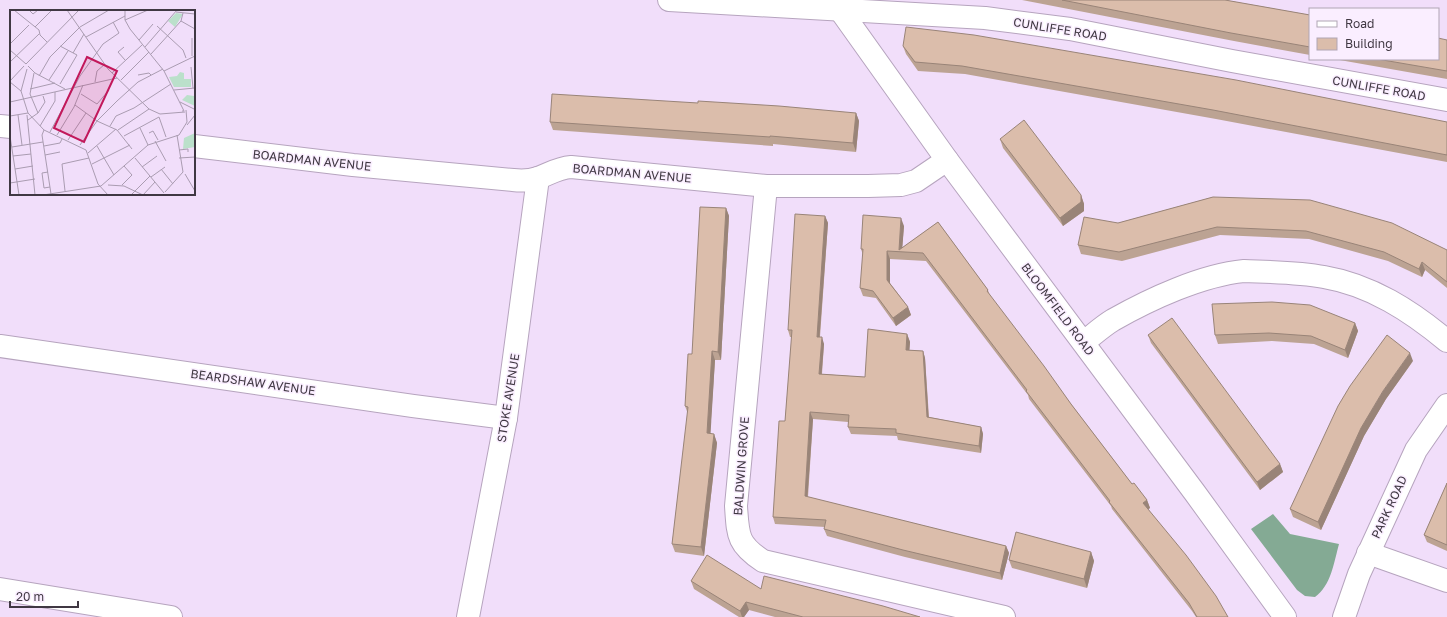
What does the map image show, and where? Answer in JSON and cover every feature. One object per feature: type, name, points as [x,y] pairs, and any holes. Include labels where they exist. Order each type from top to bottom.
[{"type":"street","name":"CUNLIFFE ROAD","points":[[669,0],[837,5],[985,18],[1070,29],[1232,61],[1447,100]]},
{"type":"street","name":"BLOOMFIELD ROAD","points":[[837,5],[947,160],[1222,529],[1284,617]]},
{"type":"street","points":[[0,126],[10,127]]},
{"type":"street","name":"BOARDMAN AVENUE","points":[[195,146],[354,165],[526,181],[538,178],[562,167],[571,166],[766,186],[901,185],[916,181],[947,160]]},
{"type":"street","name":"STOKE AVENUE","points":[[468,617],[506,418],[538,178]]},
{"type":"street","name":"BALDWIN GROVE","points":[[766,186],[736,506],[737,524],[741,542],[751,553],[763,561],[1004,617]]},
{"type":"street","points":[[1084,342],[1112,321],[1150,302],[1204,280],[1231,272],[1244,271],[1324,277],[1343,281],[1386,298],[1417,317],[1447,341]]},
{"type":"street","name":"BEARDSHAW AVENUE","points":[[0,346],[413,406],[506,418]]},
{"type":"street","name":"PARK ROAD","points":[[1344,617],[1368,553],[1416,450],[1447,405]]},
{"type":"street","points":[[1368,553],[1447,581]]},
{"type":"street","points":[[0,589],[171,617]]},
{"type":"green space","points":[[1273,514],[1290,534],[1339,544],[1325,587],[1315,597],[1305,596],[1297,590],[1251,529]]},
{"type":"building","points":[[1062,0],[1225,0],[1309,15],[1309,47]]},
{"type":"building","points":[[906,27],[974,35],[1236,80],[1447,122],[1447,155],[1213,110],[962,66],[915,62],[903,46]]},
{"type":"building","points":[[1439,38],[1447,40],[1447,71],[1383,60],[1439,60]]},
{"type":"building","points":[[552,94],[698,103],[698,101],[779,106],[856,113],[853,143],[770,136],[550,122]]},
{"type":"building","points":[[1024,120],[1081,195],[1081,202],[1060,218],[1000,139]]},
{"type":"building","points":[[1213,197],[1310,200],[1392,223],[1447,250],[1447,282],[1422,262],[1419,269],[1384,252],[1306,231],[1217,227],[1119,252],[1078,245],[1084,217],[1118,223]]},
{"type":"building","points":[[700,207],[726,208],[718,352],[712,351],[707,433],[714,434],[701,547],[672,544],[688,407],[685,406],[688,354],[692,354]]},
{"type":"building","points":[[795,214],[825,216],[817,337],[822,337],[819,374],[865,377],[868,329],[907,334],[906,350],[923,351],[927,417],[981,427],[979,446],[896,433],[896,429],[848,427],[849,415],[810,412],[805,496],[1006,546],[1000,573],[903,550],[824,529],[826,520],[773,517],[779,421],[785,421],[792,330],[788,330]]},
{"type":"building","points":[[863,215],[901,218],[899,250],[938,222],[1071,404],[1132,484],[1134,483],[1147,500],[1143,503],[1186,555],[1216,596],[1228,617],[1197,617],[1189,603],[1109,502],[1110,501],[923,253],[887,251],[887,280],[908,307],[893,318],[873,291],[860,288],[863,249],[861,249]]},
{"type":"building","points":[[1272,302],[1310,305],[1355,323],[1345,350],[1311,336],[1269,333],[1215,335],[1212,304]]},
{"type":"building","points":[[1172,318],[1280,464],[1257,482],[1148,335]]},
{"type":"building","points":[[1387,335],[1410,353],[1383,391],[1361,428],[1318,522],[1290,509],[1338,406],[1350,386]]},
{"type":"building","points":[[1447,483],[1447,545],[1424,535]]},
{"type":"building","points":[[1016,532],[1091,552],[1084,579],[1009,560]]},
{"type":"building","points":[[707,555],[761,589],[764,576],[883,606],[920,617],[803,617],[746,602],[740,611],[691,581]]}]
